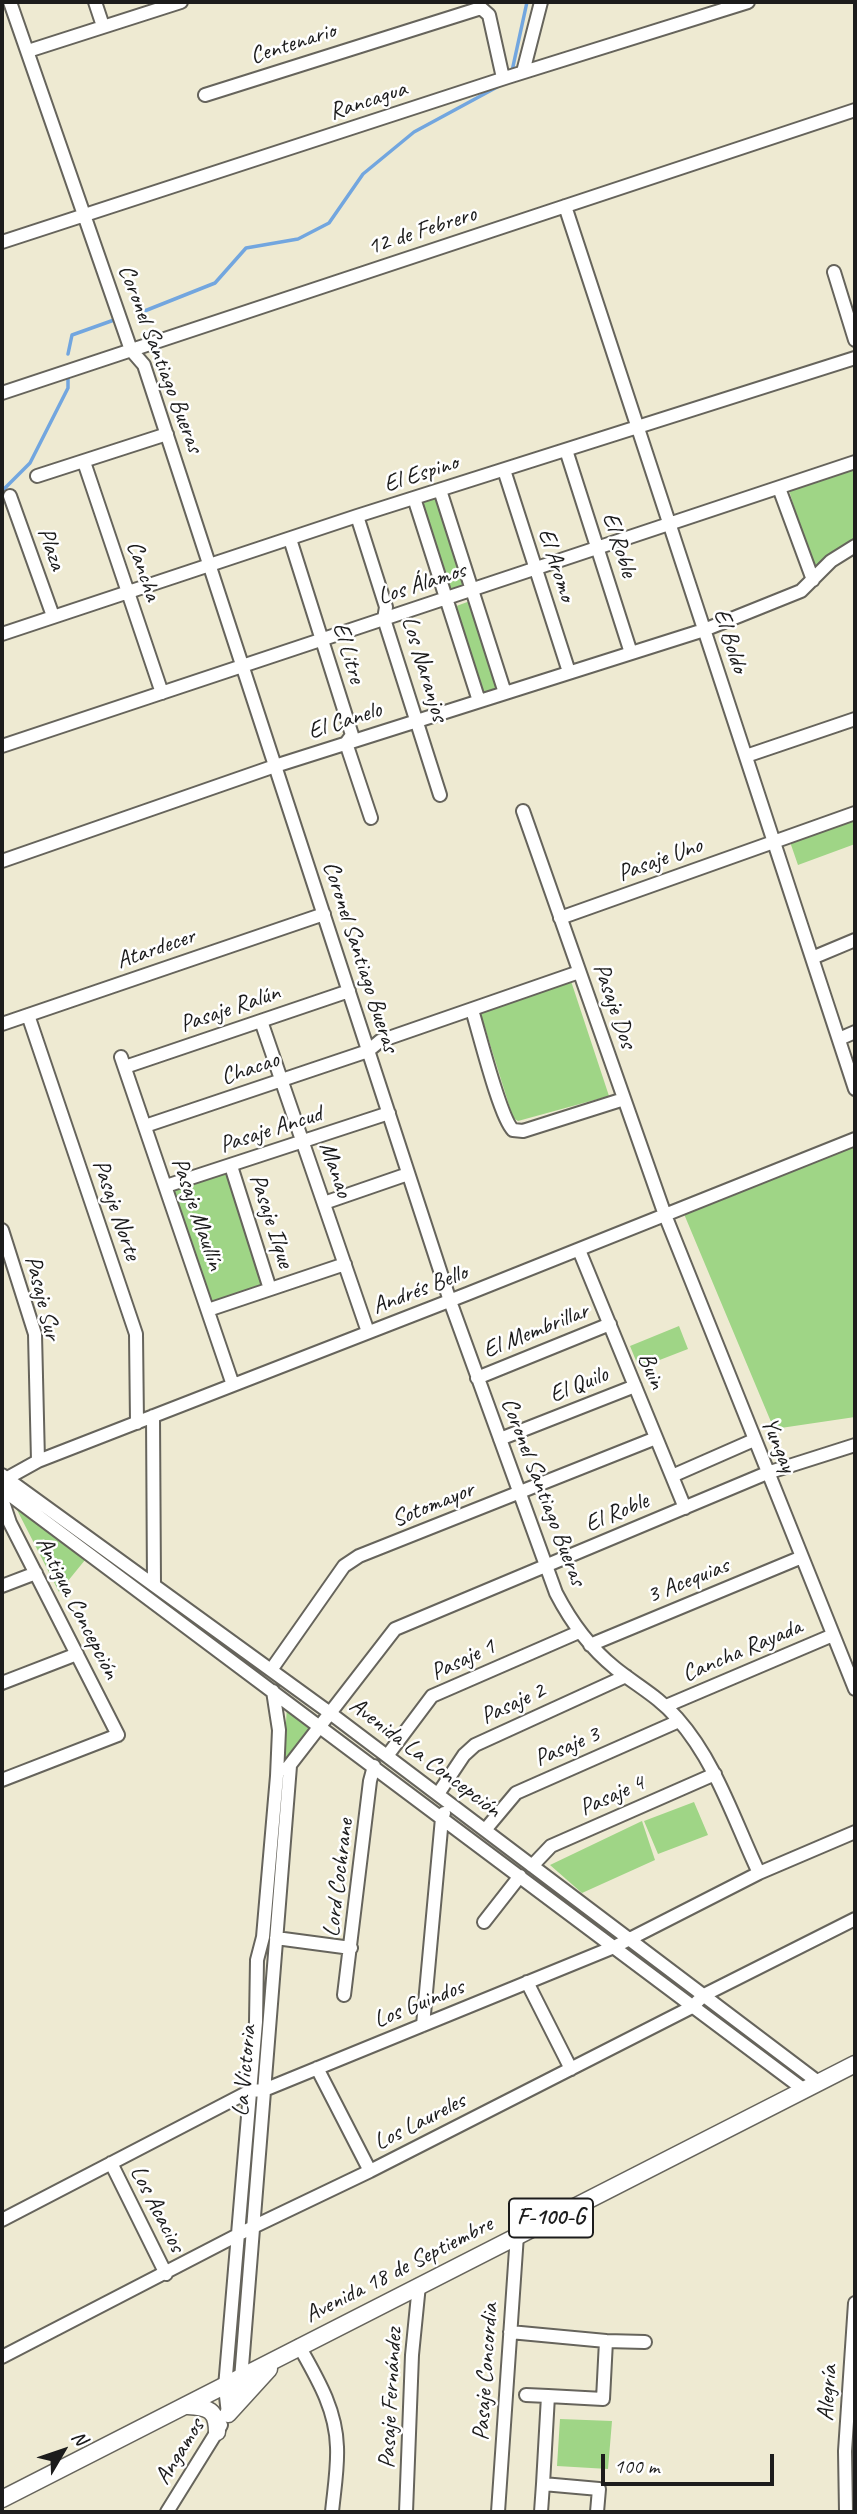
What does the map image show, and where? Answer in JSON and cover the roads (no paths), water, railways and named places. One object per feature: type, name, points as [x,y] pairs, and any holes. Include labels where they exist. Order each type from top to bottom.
[{"type":"main road","name":"Avenida 18 de Septiembre","points":[[2,2499],[855,2064]]},
{"type":"main road","points":[[228,2414],[279,2357]]},
{"type":"main road","points":[[188,2406],[204,2407],[211,2412],[216,2418],[217,2431]]},
{"type":"street","name":"Coronel Santiago Bueras","points":[[10,2],[131,350],[144,365],[450,1301],[556,1593],[590,1645],[666,1706],[703,1751],[759,1873]]},
{"type":"street","points":[[94,2],[103,26]]},
{"type":"street","points":[[27,51],[181,2]]},
{"type":"street","points":[[512,76],[541,2]]},
{"type":"street","name":"Rancagua","points":[[2,242],[748,2]]},
{"type":"street","name":"Centenario","points":[[205,94],[481,8],[489,15],[512,76]]},
{"type":"street","name":"12 de Febrero","points":[[2,393],[855,110]]},
{"type":"street","name":"El Boldo","points":[[565,205],[855,1089]]},
{"type":"street","points":[[834,272],[855,340]]},
{"type":"street","name":"El Espino","points":[[2,634],[356,516],[855,358]]},
{"type":"street","points":[[37,476],[167,435]]},
{"type":"street","name":"El Roble","points":[[566,450],[631,653]]},
{"type":"street","name":"Cancha","points":[[84,462],[162,693]]},
{"type":"street","name":"Los Álamos","points":[[2,747],[855,462]]},
{"type":"street","name":"El Aromo","points":[[504,470],[569,673]]},
{"type":"street","points":[[779,488],[813,580]]},
{"type":"street","points":[[440,490],[505,693]]},
{"type":"street","name":"Plaza","points":[[10,496],[53,616]]},
{"type":"street","points":[[414,498],[479,701]]},
{"type":"street","name":"Los Naranjos","points":[[356,516],[386,607],[384,619],[440,795]]},
{"type":"street","name":"El Litre","points":[[290,539],[352,735],[345,743],[371,818]]},
{"type":"street","name":"El Canelo","points":[[2,860],[275,766],[704,629],[801,591],[831,561],[855,546]]},
{"type":"street","points":[[746,756],[855,719]]},
{"type":"street","name":"Pasaje Dos","points":[[523,811],[665,1215]]},
{"type":"street","name":"Pasaje Uno","points":[[560,918],[855,813]]},
{"type":"street","name":"Atardecer","points":[[2,1024],[324,914]]},
{"type":"street","points":[[812,958],[855,940]]},
{"type":"street","points":[[368,1051],[380,1041],[579,972]]},
{"type":"street","name":"Pasaje Ralún","points":[[123,1062],[349,991]]},
{"type":"street","points":[[472,1010],[504,1115],[513,1130],[523,1131],[624,1100]]},
{"type":"street","name":"Pasaje Norte","points":[[28,1015],[136,1335],[138,1423]]},
{"type":"street","name":"Manao","points":[[261,1020],[368,1332]]},
{"type":"street","points":[[839,1039],[855,1032]]},
{"type":"street","name":"Chacao","points":[[145,1126],[368,1051]]},
{"type":"street","name":"Pasaje Maullín","points":[[123,1062],[233,1385]]},
{"type":"street","name":"Pasaje Ancud","points":[[166,1186],[388,1113]]},
{"type":"street","name":"Andrés Bello","points":[[3,1481],[38,1461],[450,1301],[855,1139]]},
{"type":"street","name":"Pasaje Ilque","points":[[231,1166],[270,1289]]},
{"type":"street","points":[[324,1203],[408,1174]]},
{"type":"street","name":"Yungay","points":[[665,1215],[855,1689]]},
{"type":"street","name":"Pasaje Sur","points":[[2,1230],[35,1334],[38,1461]]},
{"type":"street","name":"Buin","points":[[579,1250],[685,1508]]},
{"type":"street","points":[[208,1310],[345,1264]]},
{"type":"street","name":"El Membrillar","points":[[478,1378],[610,1324]]},
{"type":"street","name":"El Quilo","points":[[500,1439],[635,1386]]},
{"type":"street","points":[[153,1416],[154,1585]]},
{"type":"street","name":"Sotomayor","points":[[271,1670],[344,1566],[359,1556],[656,1438]]},
{"type":"street","name":"El Roble","points":[[672,1476],[754,1440]]},
{"type":"street","name":"El Roble","points":[[321,1727],[395,1629],[767,1473],[855,1445]]},
{"type":"street","name":"Avenida La Concepción","points":[[3,1481],[154,1585],[485,1829],[704,1995],[810,2086]]},
{"type":"street","name":"Avenida La Concepción","points":[[3,1481],[273,1691],[692,2007],[810,2086]]},
{"type":"street","name":"Antigua Concepción","points":[[2,1499],[10,1522],[118,1735],[2,1780]]},
{"type":"street","name":"3 Acequias","points":[[590,1645],[802,1557]]},
{"type":"street","points":[[2,1586],[36,1573]]},
{"type":"street","name":"Pasaje 1","points":[[387,1756],[432,1696],[579,1632]]},
{"type":"street","name":"Cancha Rayada","points":[[666,1706],[834,1635]]},
{"type":"street","points":[[2,1683],[77,1654]]},
{"type":"street","name":"Pasaje 2","points":[[438,1794],[464,1755],[475,1745],[626,1676]]},
{"type":"street","name":"La Victoria","points":[[225,2387],[256,2022],[257,1960],[263,1937],[277,1776],[278,1720],[273,1691]]},
{"type":"street","name":"Pasaje 3","points":[[485,1829],[516,1793],[679,1721]]},
{"type":"street","points":[[277,1776],[290,1766],[321,1727]]},
{"type":"street","name":"La Victoria","points":[[241,2379],[290,1766]]},
{"type":"street","name":"Lord Cochrane","points":[[344,1995],[370,1780],[374,1766]]},
{"type":"street","name":"Pasaje 4","points":[[533,1866],[551,1846],[715,1774]]},
{"type":"street","points":[[423,2025],[442,1818],[450,1803]]},
{"type":"street","name":"Los Guindos","points":[[2,2220],[250,2091],[264,2090],[614,1947],[759,1873],[855,1832]]},
{"type":"street","points":[[484,1922],[520,1876]]},
{"type":"street","name":"Los Laureles","points":[[2,2357],[253,2227],[370,2171],[692,2007],[704,1995],[855,1919]]},
{"type":"street","points":[[276,1938],[351,1948]]},
{"type":"street","points":[[527,1982],[571,2069]]},
{"type":"street","points":[[317,2068],[370,2171]]},
{"type":"street","name":"Los Acacios","points":[[110,2163],[166,2274]]},
{"type":"street","name":"Pasaje Concordia","points":[[498,2512],[517,2235]]},
{"type":"street","name":"Pasaje Fernández","points":[[406,2512],[412,2356],[418,2285]]},
{"type":"street","name":"Alegría","points":[[846,2512],[845,2451],[855,2303]]},
{"type":"street","points":[[510,2332],[645,2342]]},
{"type":"street","points":[[526,2395],[603,2399],[606,2341]]},
{"type":"street","points":[[299,2346],[321,2386],[332,2415],[337,2446],[332,2512]]},
{"type":"street","name":"Angamos","points":[[167,2512],[228,2414],[241,2379]]},
{"type":"street","name":"Angamos","points":[[225,2387],[228,2414]]},
{"type":"street","points":[[541,2512],[548,2396]]},
{"type":"street","points":[[543,2484],[599,2489],[597,2512]]},
{"type":"waterway","points":[[512,71],[527,2]]},
{"type":"waterway","points":[[142,312],[215,283],[246,248],[298,239],[329,223],[363,174],[414,132],[499,86]]},
{"type":"waterway","points":[[68,354],[72,335],[114,320]]},
{"type":"waterway","points":[[2,491],[30,463],[68,388],[68,375]]}]
